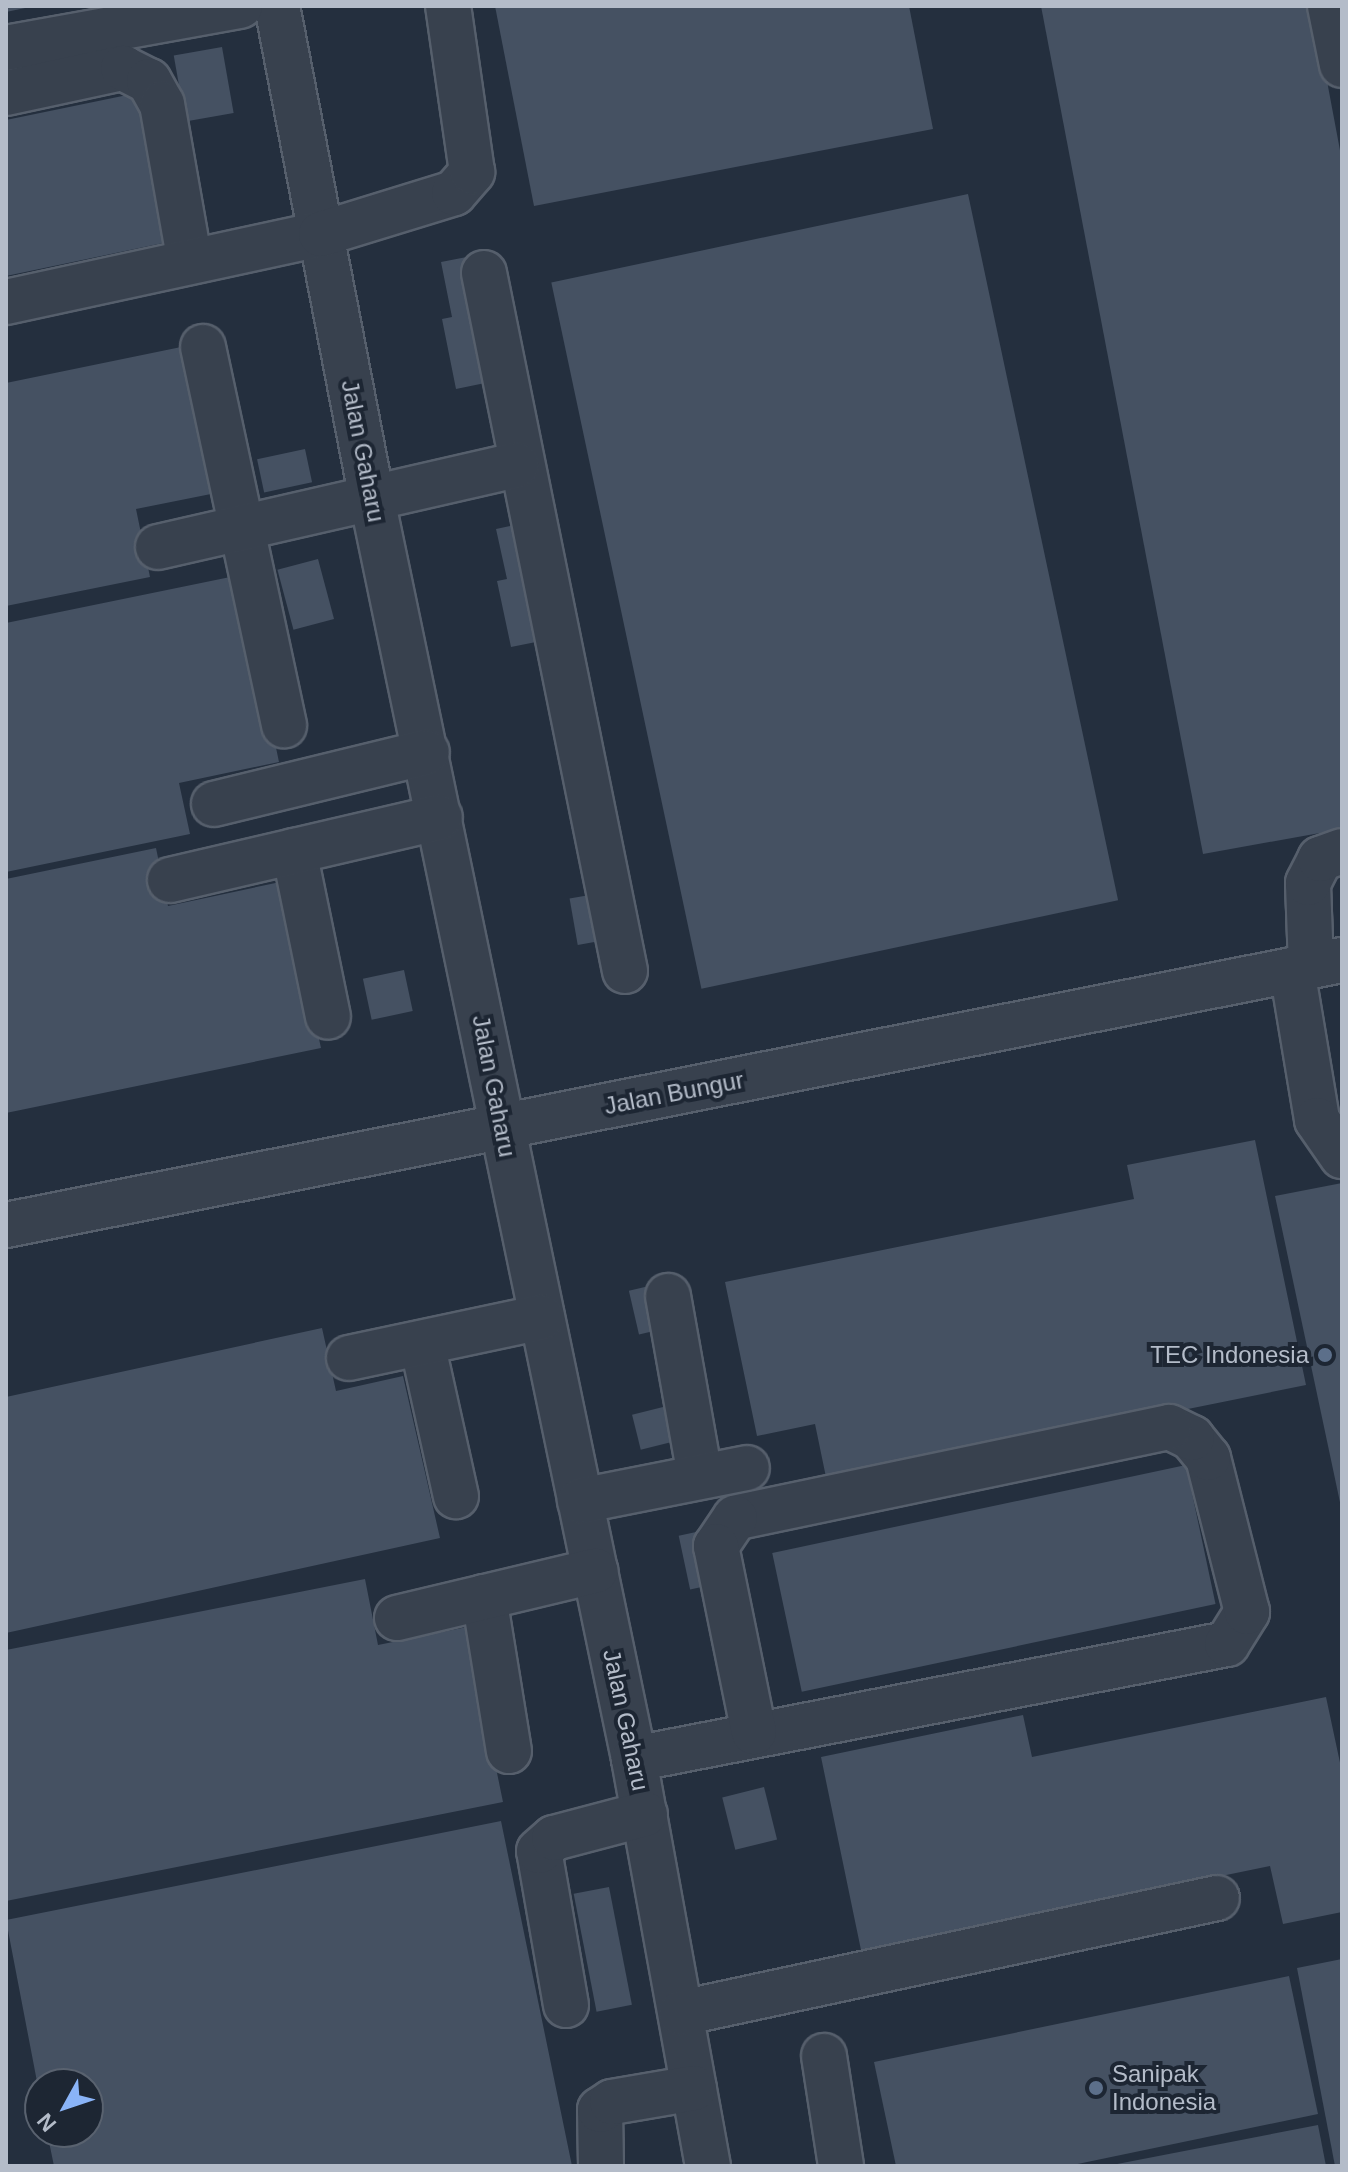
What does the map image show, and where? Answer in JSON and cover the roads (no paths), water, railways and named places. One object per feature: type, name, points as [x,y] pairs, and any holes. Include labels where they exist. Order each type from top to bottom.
[{"type":"street","points":[[6,48],[240,6]]},
{"type":"street","name":"Jalan Gaharu","points":[[277,6],[372,499],[427,752],[645,1814],[708,2166]]},
{"type":"street","points":[[6,302],[321,234],[467,184],[472,172],[448,6]]},
{"type":"street","points":[[1330,6],[1342,65]]},
{"type":"street","points":[[6,93],[123,68],[149,81],[162,104],[190,262]]},
{"type":"street","points":[[484,273],[517,465],[625,971]]},
{"type":"street","points":[[203,347],[284,725]]},
{"type":"street","points":[[158,547],[517,465]]},
{"type":"street","points":[[214,804],[427,752]]},
{"type":"street","points":[[170,880],[440,817]]},
{"type":"street","points":[[294,851],[328,1017]]},
{"type":"street","points":[[1342,851],[1320,859],[1308,883],[1315,966],[1317,1120],[1342,1156]]},
{"type":"street","name":"Jalan Bungur","points":[[6,1225],[1315,966]]},
{"type":"street","points":[[668,1296],[700,1476]]},
{"type":"street","points":[[349,1358],[542,1317]]},
{"type":"street","points":[[422,1343],[456,1496]]},
{"type":"street","points":[[634,1759],[754,1732],[1227,1644],[1247,1612],[1208,1458],[1169,1427],[735,1518],[716,1546],[754,1732]]},
{"type":"street","points":[[580,1501],[747,1468]]},
{"type":"street","points":[[397,1618],[595,1571]]},
{"type":"street","points":[[484,1597],[509,1751]]},
{"type":"street","points":[[566,2005],[539,1851],[554,1838],[645,1814]]},
{"type":"street","points":[[681,2013],[1217,1898]]},
{"type":"street","points":[[824,2056],[841,2166]]},
{"type":"street","points":[[601,2166],[600,2110],[612,2102],[694,2088]]},
{"type":"place","name":"TEC Indonesia","points":[[1325,1355]]},
{"type":"place","name":"Sanipak Indonesia","points":[[1096,2088]]}]
